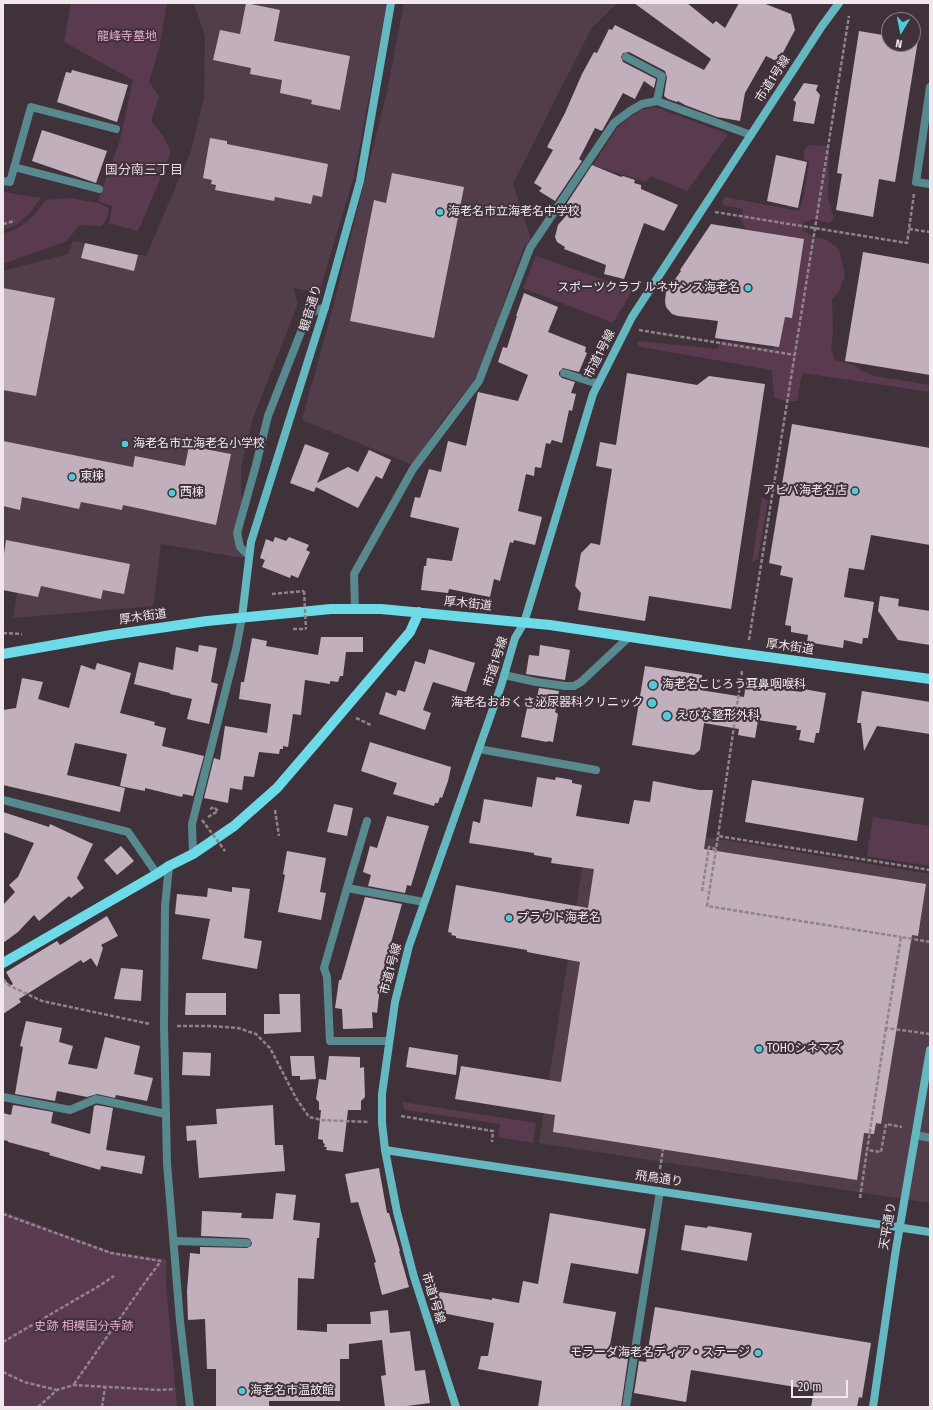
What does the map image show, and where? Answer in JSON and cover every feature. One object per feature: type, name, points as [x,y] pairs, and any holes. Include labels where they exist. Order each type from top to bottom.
[{"type":"main road","name":"厚木街道","points":[[3,654],[110,635],[200,622],[331,609],[381,609],[550,625],[731,652],[930,679]]},
{"type":"main road","points":[[3,963],[169,866],[193,854],[234,826],[277,788],[410,632],[419,612]]},
{"type":"street","name":"観音通り","points":[[242,617],[250,542],[325,307],[360,181],[391,3]]},
{"type":"street","name":"市道1号線","points":[[456,1407],[414,1277],[385,1150],[382,1123],[382,1094],[394,1002],[409,946],[479,749],[515,638],[524,623],[593,394],[632,317],[839,3]]},
{"type":"street","points":[[626,57],[662,76],[657,101]]},
{"type":"street","points":[[930,87],[916,182],[930,184]]},
{"type":"street","points":[[355,609],[354,574],[413,469],[479,381],[530,248],[614,123],[642,104],[657,101],[751,135]]},
{"type":"street","points":[[3,181],[10,182],[31,107],[116,129]]},
{"type":"street","points":[[14,167],[99,190]]},
{"type":"street","points":[[249,556],[240,547],[237,533],[268,416],[308,314],[325,307]]},
{"type":"street","points":[[564,373],[598,384]]},
{"type":"street","points":[[193,854],[192,824],[236,649],[242,617]]},
{"type":"street","points":[[504,675],[544,683],[574,686],[581,682],[629,637]]},
{"type":"street","points":[[479,749],[596,770]]},
{"type":"street","points":[[3,800],[128,832],[157,874]]},
{"type":"street","points":[[367,821],[324,968],[327,977],[330,1042],[389,1041]]},
{"type":"street","points":[[169,866],[165,906],[164,1026],[167,1164],[180,1321],[190,1407]]},
{"type":"street","points":[[347,888],[424,902]]},
{"type":"street","name":"天平通り","points":[[872,1407],[900,1227],[930,1050]]},
{"type":"street","points":[[3,1097],[70,1110],[96,1099],[166,1114]]},
{"type":"street","points":[[916,1135],[930,1138]]},
{"type":"street","name":"飛鳥通り","points":[[385,1150],[930,1232]]},
{"type":"street","points":[[626,1407],[660,1191]]},
{"type":"street","points":[[174,1241],[247,1243]]},
{"type":"path","points":[[748,643],[849,16]]},
{"type":"path","points":[[713,212],[815,229],[907,242],[916,182]]},
{"type":"path","points":[[3,224],[15,220]]},
{"type":"path","points":[[909,229],[930,232]]},
{"type":"path","points":[[639,330],[795,355]]},
{"type":"path","points":[[272,594],[304,591],[306,628]]},
{"type":"path","points":[[3,634],[26,634]]},
{"type":"path","points":[[742,671],[707,906],[930,942]]},
{"type":"path","points":[[354,717],[371,725]]},
{"type":"path","points":[[275,807],[279,836]]},
{"type":"path","points":[[202,820],[224,851]]},
{"type":"path","points":[[718,836],[930,870]]},
{"type":"path","points":[[702,890],[709,847],[716,849]]},
{"type":"path","points":[[860,1198],[901,937]]},
{"type":"path","points":[[3,980],[10,986],[42,1001],[164,1026],[238,1028],[256,1034],[270,1048],[296,1098],[309,1117],[322,1120],[375,1123]]},
{"type":"path","points":[[886,1028],[930,1034]]},
{"type":"path","points":[[401,1116],[493,1131],[492,1142]]},
{"type":"path","points":[[867,1150],[881,1152],[886,1124],[902,1127]]},
{"type":"path","points":[[660,1169],[663,1150]]},
{"type":"path","points":[[3,1214],[111,1253],[162,1261],[146,1281],[74,1385]]},
{"type":"path","points":[[3,1342],[114,1276]]},
{"type":"path","points":[[3,1372],[24,1382],[57,1390]]},
{"type":"path","points":[[38,1407],[57,1390],[74,1385],[160,1390],[187,1388]]},
{"type":"path","points":[[102,1407],[105,1387]]},
{"type":"shaded area","name":"海老名市立海老名小学校","points":[[194,3],[387,3],[354,176],[319,293],[293,288],[298,303],[252,421],[241,468],[243,558],[161,544],[153,606],[13,618],[20,572],[3,566],[3,271],[68,254],[73,241],[146,256],[191,151],[204,98],[205,36]]},
{"type":"shaded area","name":"海老名市立海老名中学校","points":[[404,3],[617,3],[591,29],[513,184],[531,239],[524,247],[477,376],[439,425],[413,465],[302,420],[331,315],[387,92]]},
{"type":"shaded area","points":[[590,818],[930,874],[930,1203],[539,1143]]},
{"type":"green space","name":"龍峰寺墓地","points":[[71,3],[167,3],[160,45],[149,82],[159,96],[151,121],[164,137],[171,152],[138,231],[109,223],[112,206],[98,201],[120,140],[133,80],[64,42]]},
{"type":"green space","points":[[655,107],[728,134],[687,191],[651,176],[646,182],[593,165],[617,128],[641,110]]},
{"type":"green space","points":[[808,145],[829,146],[828,198],[834,218],[829,223],[814,219],[804,222],[803,230],[813,237],[825,239],[839,249],[845,276],[838,293],[832,299],[833,332],[831,349],[835,360],[854,365],[862,371],[875,376],[930,385],[930,392],[803,373],[797,401],[785,401],[774,398],[772,370],[641,347],[636,343],[639,341],[717,349],[721,341],[773,349],[775,344],[789,237],[746,229],[741,221],[743,209],[724,205],[722,203],[725,197],[799,211],[804,195],[809,161],[804,159],[804,152]]},
{"type":"green space","points":[[3,192],[41,198],[29,214],[16,225],[3,230]]},
{"type":"green space","points":[[70,198],[98,203],[109,208],[107,218],[102,226],[79,225],[67,241],[3,264],[3,234],[18,228],[33,216],[46,200]]},
{"type":"green space","points":[[536,256],[633,290],[613,323],[523,288]]},
{"type":"green space","points":[[762,497],[768,501],[758,558],[752,562]]},
{"type":"green space","points":[[873,817],[930,826],[930,866],[867,856]]},
{"type":"green space","points":[[402,1102],[536,1123],[533,1143],[498,1137],[500,1124],[405,1110]]},
{"type":"green space","name":"史跡 相模国分寺跡","points":[[3,1211],[112,1252],[166,1259],[166,1284],[177,1407],[3,1407]]},
{"type":"building","points":[[246,3],[280,10],[274,41],[350,56],[340,110],[311,104],[312,100],[280,93],[282,80],[250,74],[251,68],[213,60],[220,30],[240,34]]},
{"type":"building","points":[[634,3],[687,3],[713,24],[716,21],[725,28],[739,3],[763,3],[791,14],[795,30],[778,62],[766,56],[745,93],[740,121],[717,117],[678,101],[668,99],[664,96],[667,77],[665,71],[629,52],[623,53],[621,57],[623,62],[656,79],[654,88],[644,81],[635,99],[623,93],[602,131],[595,128],[579,159],[582,161],[555,201],[539,191],[542,188],[534,183],[553,150],[547,147],[565,113],[582,74],[594,52],[597,53],[609,29],[612,30],[615,25],[704,70],[711,59]]},
{"type":"building","points":[[859,31],[881,35],[881,52],[916,52],[895,182],[879,179],[873,217],[836,210],[842,174],[837,173]]},
{"type":"building","points":[[72,70],[128,85],[117,122],[57,102],[66,72],[71,73]]},
{"type":"building","points":[[804,83],[818,85],[816,90],[820,95],[814,124],[793,121],[796,102],[793,100]]},
{"type":"building","points":[[42,130],[107,151],[96,183],[32,161]]},
{"type":"building","points":[[210,138],[227,141],[227,144],[328,164],[322,197],[313,195],[311,204],[275,197],[274,201],[215,190],[216,185],[211,184],[212,180],[203,178]]},
{"type":"building","points":[[776,155],[807,162],[798,208],[767,201]]},
{"type":"building","points":[[592,165],[621,177],[623,176],[635,180],[634,183],[641,185],[641,189],[678,205],[664,231],[644,223],[624,279],[604,274],[606,265],[564,249],[565,247],[557,242],[555,237],[558,225],[571,210],[565,206]]},
{"type":"building","points":[[392,173],[464,187],[434,338],[350,321],[374,200],[386,203]]},
{"type":"building","points":[[711,224],[804,239],[792,318],[785,317],[779,347],[715,338],[718,321],[678,316],[672,314],[666,307],[666,292]]},
{"type":"building","points":[[85,243],[138,255],[134,271],[81,258]]},
{"type":"building","points":[[863,252],[930,264],[930,375],[845,361]]},
{"type":"building","points":[[3,288],[55,298],[36,396],[3,390]]},
{"type":"building","points":[[524,293],[558,307],[548,332],[586,347],[585,352],[587,353],[579,372],[563,368],[559,372],[559,375],[562,378],[575,382],[571,393],[576,394],[572,411],[569,410],[562,443],[552,440],[550,444],[546,443],[541,468],[535,467],[534,476],[526,474],[518,511],[542,517],[535,545],[514,540],[513,543],[510,542],[500,581],[494,579],[490,597],[449,589],[448,593],[421,590],[424,566],[426,566],[427,558],[452,561],[459,528],[410,517],[415,497],[420,498],[429,469],[441,472],[448,441],[466,446],[478,392],[518,401],[528,375],[498,362],[503,347],[507,348]]},
{"type":"building","points":[[627,373],[697,385],[709,376],[765,384],[731,609],[649,596],[645,621],[578,610],[581,593],[575,586],[581,553],[591,543],[600,545],[612,469],[596,466],[600,442],[616,445]]},
{"type":"building","name":"アビバ海老名店","points":[[792,424],[930,448],[930,545],[871,535],[864,570],[849,568],[844,597],[874,602],[868,638],[863,638],[862,644],[844,640],[843,648],[807,642],[808,635],[791,632],[791,626],[785,625],[793,578],[780,575],[782,566],[769,563]]},
{"type":"building","points":[[3,441],[133,467],[135,456],[185,466],[189,446],[231,454],[216,525],[123,505],[122,510],[81,502],[79,509],[22,497],[20,510],[3,506]]},
{"type":"building","points":[[305,444],[329,453],[317,483],[348,467],[358,472],[369,450],[391,460],[382,479],[376,476],[358,508],[316,487],[314,492],[290,483]]},
{"type":"building","points":[[275,537],[286,541],[289,537],[309,545],[306,550],[310,552],[298,578],[291,575],[290,578],[262,567],[265,560],[260,558],[266,539],[273,542]]},
{"type":"building","points":[[6,540],[130,564],[124,594],[103,590],[101,599],[41,586],[38,597],[3,590],[3,561]]},
{"type":"building","points":[[880,596],[899,599],[898,606],[930,611],[930,645],[898,640],[878,611]]},
{"type":"building","points":[[321,637],[363,637],[363,652],[346,652],[343,676],[340,676],[338,682],[330,681],[330,684],[305,680],[301,715],[293,714],[288,747],[283,746],[283,749],[280,749],[279,754],[259,752],[254,777],[244,776],[242,790],[230,788],[228,803],[204,798],[214,758],[220,760],[225,726],[267,733],[271,704],[239,699],[241,682],[244,682],[252,638],[267,641],[266,646],[318,655]]},
{"type":"building","points":[[199,645],[217,648],[211,682],[218,684],[209,724],[187,719],[192,699],[134,684],[139,662],[173,670],[176,647],[198,652]]},
{"type":"building","points":[[540,645],[570,650],[565,680],[526,674],[529,655],[539,656]]},
{"type":"building","points":[[429,649],[475,663],[466,692],[433,682],[423,710],[431,713],[425,730],[379,714],[386,692],[396,696],[398,690],[405,692],[415,661],[425,664]]},
{"type":"building","points":[[97,663],[131,673],[120,713],[155,722],[154,725],[166,728],[162,746],[204,756],[193,796],[183,794],[182,797],[145,788],[145,791],[120,786],[127,754],[75,743],[67,775],[125,788],[120,812],[3,785],[3,710],[16,708],[22,678],[43,682],[38,699],[69,708],[81,665],[95,670]]},
{"type":"building","points":[[645,666],[702,675],[700,690],[744,697],[747,677],[776,681],[778,689],[802,692],[803,689],[826,693],[819,733],[816,733],[814,743],[799,740],[801,730],[796,730],[797,726],[758,720],[755,738],[738,735],[739,729],[704,723],[700,750],[694,755],[632,745]]},
{"type":"building","points":[[539,688],[559,691],[555,712],[558,714],[553,742],[521,737],[527,708],[536,702]]},
{"type":"building","points":[[862,691],[930,702],[930,734],[877,726],[864,751],[861,723],[857,723]]},
{"type":"building","points":[[370,742],[451,767],[442,798],[440,797],[438,803],[435,803],[434,806],[393,794],[397,783],[361,771]]},
{"type":"building","points":[[537,777],[555,780],[556,777],[572,780],[572,783],[582,785],[576,816],[629,824],[634,800],[650,802],[653,781],[699,790],[713,790],[704,849],[926,884],[918,936],[912,935],[881,1124],[876,1123],[874,1134],[864,1133],[857,1180],[553,1132],[555,1115],[455,1099],[461,1066],[561,1082],[580,962],[527,952],[527,950],[456,938],[456,936],[451,935],[452,933],[448,932],[456,885],[588,908],[594,869],[551,863],[552,858],[534,855],[534,853],[469,843],[473,821],[480,823],[484,799],[532,807]]},
{"type":"building","points":[[752,780],[864,798],[857,841],[745,822]]},
{"type":"building","points":[[334,804],[353,808],[347,836],[327,832]]},
{"type":"building","points":[[3,812],[49,827],[50,824],[93,844],[77,878],[84,888],[71,898],[69,896],[39,921],[34,915],[18,932],[3,943],[3,905],[15,892],[9,885],[18,877],[34,843],[3,832]]},
{"type":"building","points":[[387,816],[429,826],[411,886],[407,885],[405,893],[368,886],[371,875],[363,872],[370,846],[377,848]]},
{"type":"building","points":[[121,846],[134,861],[117,875],[104,860]]},
{"type":"building","points":[[287,851],[326,858],[320,892],[326,893],[321,920],[278,912],[285,875],[283,874]]},
{"type":"building","points":[[232,887],[250,889],[244,938],[262,941],[257,969],[202,959],[210,919],[175,914],[177,894],[207,897],[208,888],[232,892]]},
{"type":"building","points":[[365,897],[402,904],[381,978],[377,1013],[372,1012],[373,1028],[343,1029],[342,1009],[335,1008],[339,980],[341,980]]},
{"type":"building","points":[[107,916],[118,936],[101,945],[103,948],[97,967],[91,958],[83,963],[81,960],[19,999],[21,1002],[3,1014],[3,977],[10,986],[13,984],[6,972],[57,941],[60,945]]},
{"type":"building","points":[[121,968],[143,970],[141,1001],[114,999]]},
{"type":"building","points":[[186,993],[226,993],[226,1015],[185,1015]]},
{"type":"building","points":[[279,994],[300,994],[301,1032],[264,1034],[264,1014],[280,1014]]},
{"type":"building","points":[[26,1021],[62,1028],[59,1042],[73,1046],[68,1064],[97,1069],[105,1037],[140,1046],[134,1074],[153,1078],[147,1101],[116,1095],[115,1098],[97,1094],[87,1097],[57,1091],[55,1101],[15,1094],[23,1047],[20,1046]]},
{"type":"building","points":[[409,1047],[458,1055],[456,1075],[406,1067]]},
{"type":"building","points":[[183,1052],[211,1053],[210,1076],[182,1075]]},
{"type":"building","points":[[290,1056],[314,1056],[316,1079],[300,1080],[300,1076],[292,1076]]},
{"type":"building","points":[[329,1056],[360,1057],[360,1068],[364,1067],[365,1097],[361,1101],[361,1110],[348,1110],[343,1152],[326,1150],[327,1147],[324,1147],[325,1144],[323,1143],[323,1140],[318,1139],[321,1110],[319,1110],[319,1102],[316,1099],[319,1079],[326,1080]]},
{"type":"building","points":[[13,1105],[53,1112],[51,1123],[90,1134],[94,1106],[97,1105],[113,1108],[106,1150],[145,1156],[142,1174],[101,1166],[100,1170],[49,1155],[50,1153],[3,1140],[3,1113],[11,1115]]},
{"type":"building","points":[[273,1105],[275,1145],[283,1145],[285,1171],[199,1178],[196,1140],[187,1141],[186,1126],[217,1124],[216,1109]]},
{"type":"building","points":[[379,1168],[387,1213],[389,1213],[409,1287],[382,1295],[374,1263],[376,1262],[358,1202],[351,1203],[345,1174]]},
{"type":"building","points":[[276,1193],[296,1195],[293,1220],[320,1223],[319,1238],[317,1238],[314,1279],[298,1278],[297,1330],[327,1332],[327,1324],[371,1324],[370,1312],[388,1310],[390,1333],[410,1331],[415,1371],[425,1370],[430,1403],[399,1407],[385,1407],[381,1376],[386,1375],[382,1340],[349,1344],[349,1359],[340,1359],[340,1401],[269,1401],[269,1407],[216,1407],[216,1369],[207,1369],[205,1319],[188,1320],[187,1291],[190,1253],[200,1254],[200,1247],[247,1248],[251,1246],[252,1243],[250,1239],[247,1238],[201,1236],[202,1211],[242,1213],[241,1218],[273,1219]]},
{"type":"building","points":[[550,1213],[646,1229],[638,1274],[571,1263],[563,1303],[616,1312],[608,1356],[628,1359],[621,1407],[538,1407],[542,1381],[478,1369],[481,1356],[488,1356],[494,1323],[442,1313],[433,1291],[492,1300],[492,1298],[519,1303],[523,1281],[538,1284]]},
{"type":"building","points":[[685,1225],[707,1228],[708,1226],[752,1233],[747,1261],[681,1250]]},
{"type":"building","name":"モラーダ海老名ディア・ステージ","points":[[655,1307],[871,1343],[862,1398],[859,1397],[857,1407],[811,1407],[814,1390],[691,1370],[686,1402],[634,1393],[639,1361],[646,1362]]},
{"type":"place","name":"海老名市立海老名中学校","points":[[440,212]]},
{"type":"place","name":"スポーツクラブ ルネサンス海老名","points":[[748,288]]},
{"type":"place","name":"海老名市立海老名小学校","points":[[125,444]]},
{"type":"place","name":"東棟","points":[[72,477]]},
{"type":"place","name":"アビバ海老名店","points":[[855,491]]},
{"type":"place","name":"西棟","points":[[172,493]]},
{"type":"place","name":"海老名こじろう耳鼻咽喉科","points":[[653,685]]},
{"type":"place","name":"海老名おおくさ泌尿器科クリニック","points":[[652,703]]},
{"type":"place","name":"えびな整形外科","points":[[667,716]]},
{"type":"place","name":"プラウド海老名","points":[[509,918]]},
{"type":"place","name":"TOHOシネマズ","points":[[759,1049]]},
{"type":"place","name":"モラーダ海老名ディア・ステージ","points":[[758,1353]]},
{"type":"place","name":"海老名市温故館","points":[[242,1391]]},
{"type":"district","name":"国分南三丁目","points":[[144,170]]}]
